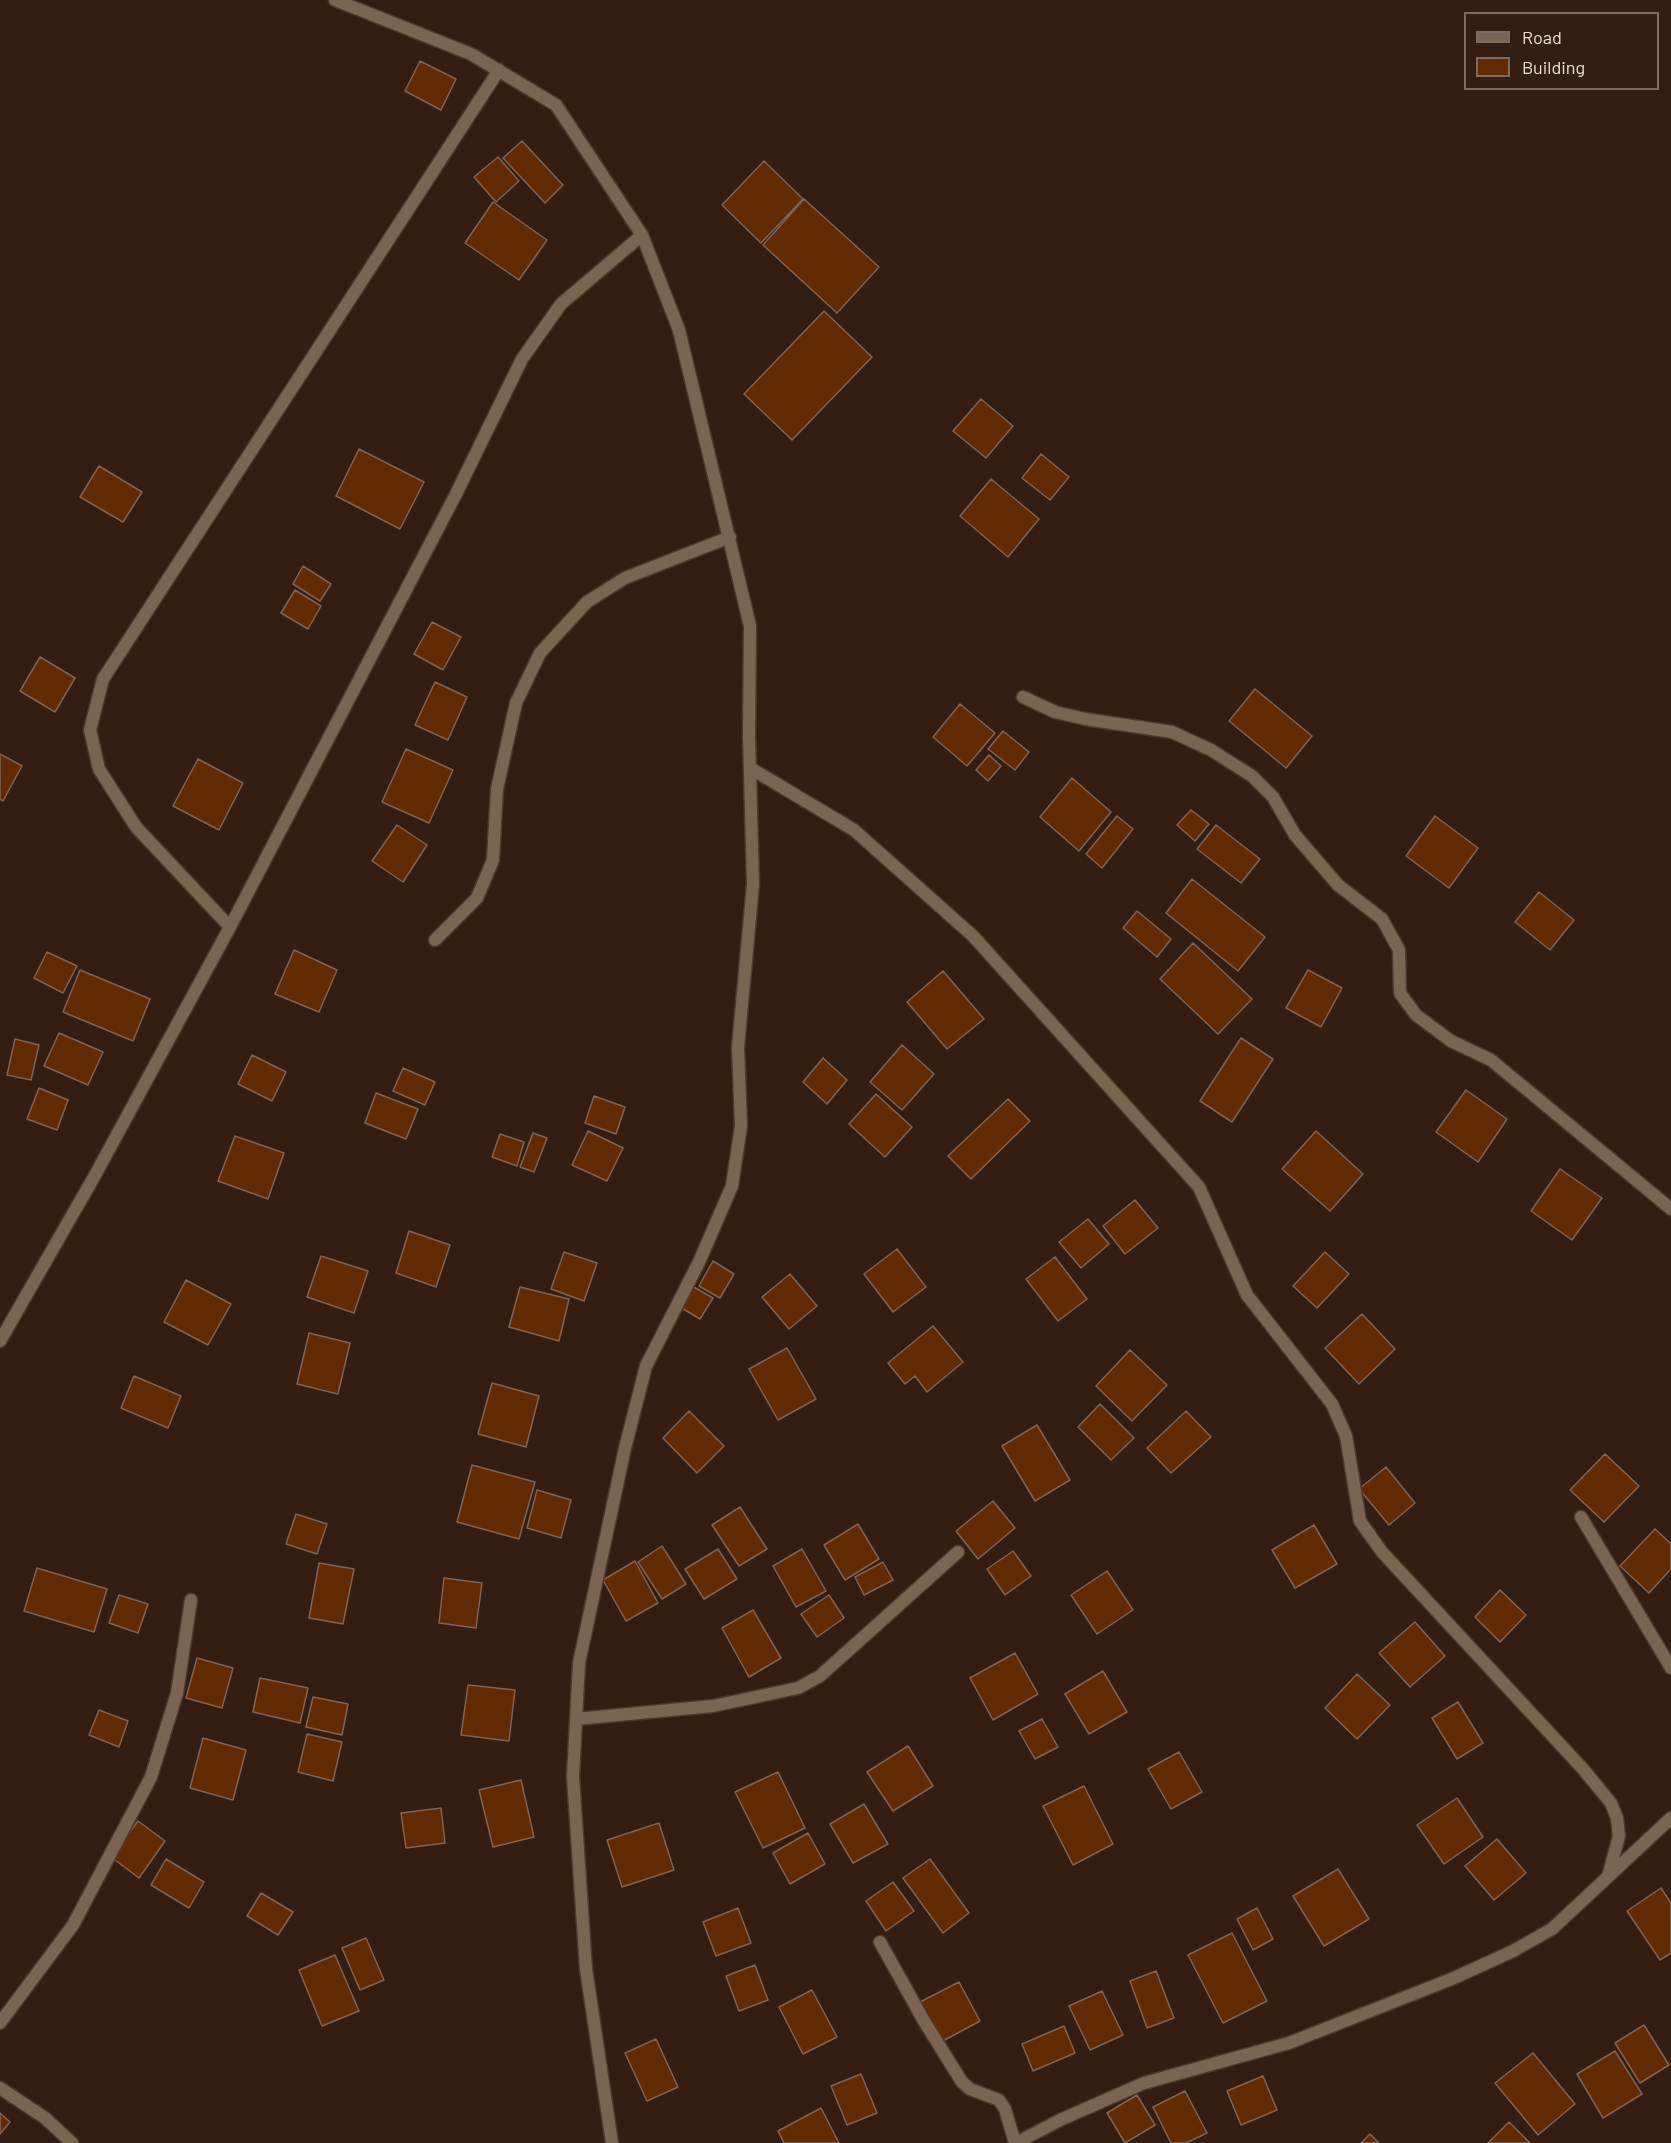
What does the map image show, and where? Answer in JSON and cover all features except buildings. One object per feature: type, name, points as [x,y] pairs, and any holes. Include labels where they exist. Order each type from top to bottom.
[{"type":"street","points":[[335,0],[471,54],[556,105],[642,235],[679,330],[750,626],[753,884],[738,1047],[741,1126],[732,1186],[699,1263],[646,1366],[625,1448],[579,1663],[573,1777],[586,1969],[612,2143]]},
{"type":"street","points":[[230,927],[136,827],[99,769],[90,730],[104,679],[499,70]]},
{"type":"street","points":[[0,1341],[94,1177],[230,927],[456,494],[522,359],[561,304],[642,235]]},
{"type":"street","points":[[435,940],[477,898],[493,860],[497,789],[516,703],[540,652],[588,602],[625,578],[730,537]]},
{"type":"street","points":[[1023,697],[1055,712],[1084,719],[1172,732],[1211,750],[1252,776],[1273,797],[1295,835],[1338,885],[1382,919],[1399,950],[1400,993],[1416,1015],[1451,1041],[1499,1066],[1671,1209]]},
{"type":"street","points":[[750,768],[854,830],[973,936],[1199,1187],[1247,1295],[1332,1404],[1346,1436],[1360,1521],[1382,1551],[1583,1769],[1611,1803],[1617,1818],[1619,1836],[1608,1877]]},
{"type":"street","points":[[1581,1516],[1671,1668]]},
{"type":"street","points":[[576,1719],[713,1706],[798,1688],[827,1670],[958,1552]]},
{"type":"street","points":[[0,2023],[73,1925],[151,1777],[177,1693],[191,1600]]},
{"type":"street","points":[[880,1942],[924,2021],[962,2082],[970,2089],[999,2100],[1005,2109],[1016,2143],[1060,2120],[1144,2083],[1289,2043],[1454,1978],[1551,1929],[1671,1818]]},
{"type":"street","points":[[0,2088],[45,2118],[72,2143]]}]
